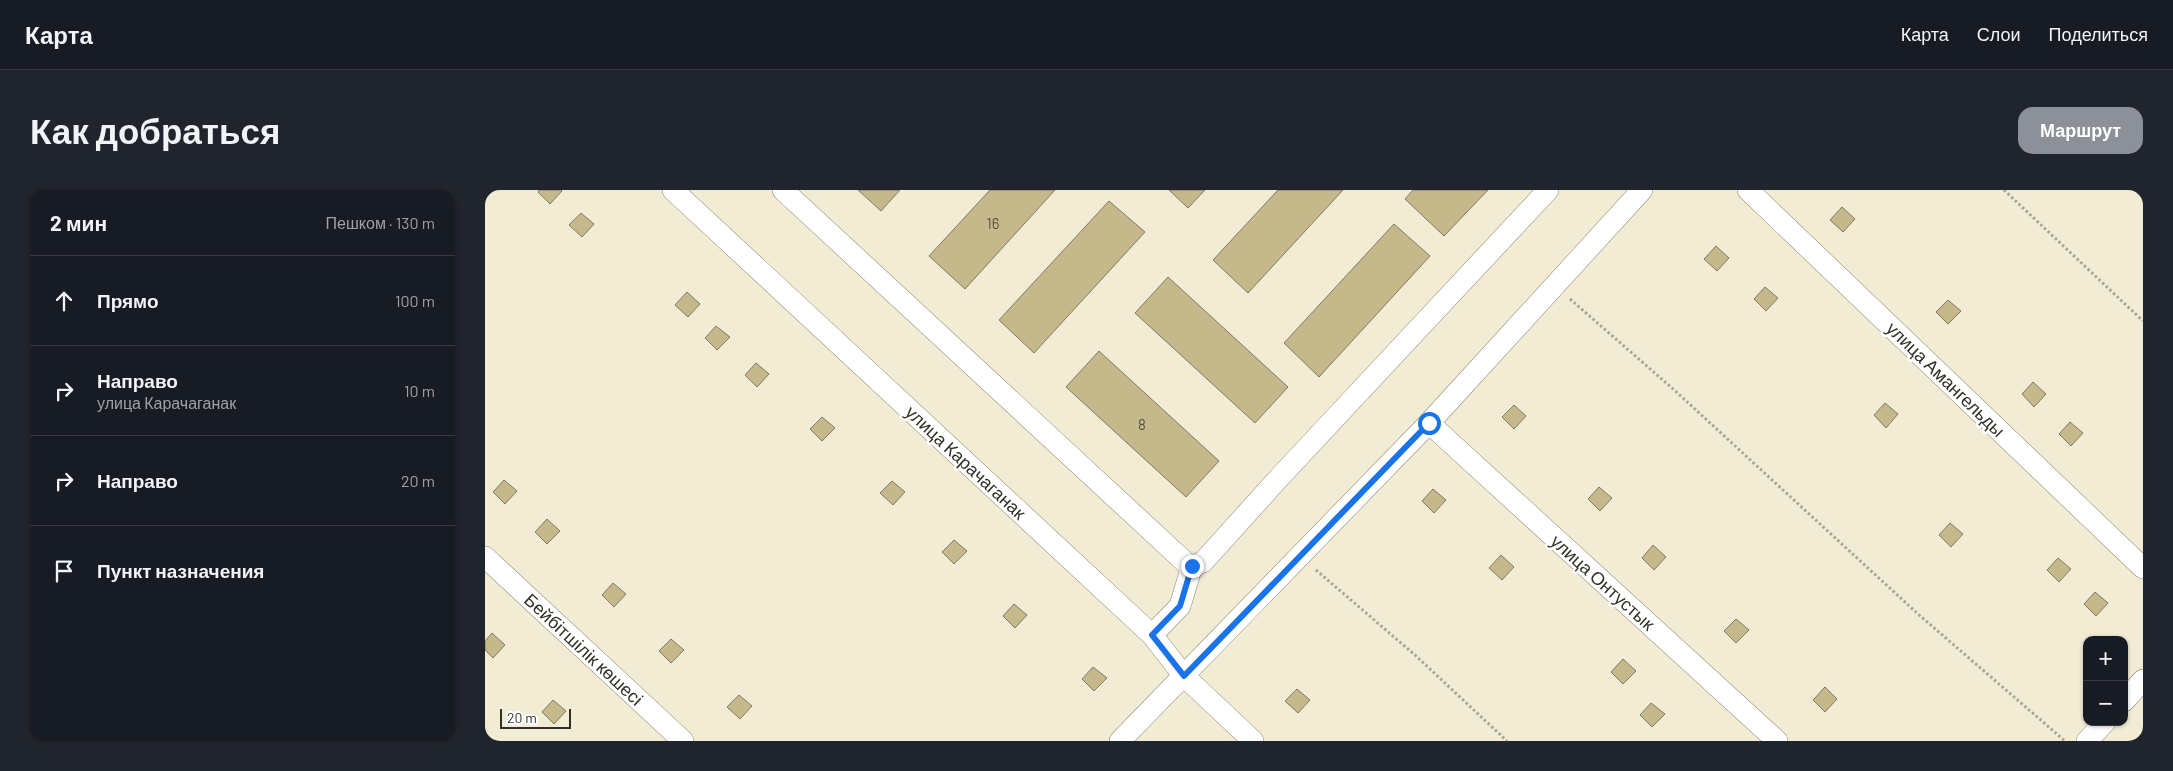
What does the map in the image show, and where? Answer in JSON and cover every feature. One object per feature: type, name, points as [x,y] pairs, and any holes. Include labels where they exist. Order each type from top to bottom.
[{"type":"street","name":"улица Карачаганак","points":[[673,190],[1152,635],[1184,676],[1253,741]]},
{"type":"street","points":[[783,190],[1186,563],[1192,566],[1203,562],[1277,480],[1548,190]]},
{"type":"street","points":[[1121,741],[1429,423],[1642,190]]},
{"type":"street","name":"улица Амангельды","points":[[1748,190],[2143,568]]},
{"type":"street","name":"улица Онтустык","points":[[1429,423],[1777,741]]},
{"type":"street","name":"Бейбітшілік көшесі","points":[[485,557],[683,741]]},
{"type":"street","points":[[1152,635],[1180,606],[1192,566]]},
{"type":"street","points":[[2128,697],[2143,680]]},
{"type":"street","points":[[2087,741],[2101,726]]},
{"type":"path","points":[[2005,190],[2143,321]]},
{"type":"path","points":[[1555,285],[1672,388],[1918,614],[2065,741]]},
{"type":"path","points":[[1300,556],[1415,654],[1507,741]]},
{"type":"building","points":[[539,190],[562,191],[550,204],[538,192]]},
{"type":"building","points":[[858,190],[900,190],[881,211]]},
{"type":"building","points":[[990,190],[1055,190],[965,289],[929,256]]},
{"type":"building","points":[[1169,190],[1205,190],[1188,208]]},
{"type":"building","points":[[1278,190],[1343,190],[1248,293],[1213,260]]},
{"type":"building","points":[[1413,190],[1488,190],[1444,236],[1405,199]]},
{"type":"building","points":[[1109,201],[1145,232],[1034,353],[999,320]]},
{"type":"building","points":[[1842,207],[1855,219],[1843,232],[1830,220]]},
{"type":"building","points":[[581,213],[594,224],[582,237],[569,225]]},
{"type":"building","points":[[1394,224],[1430,256],[1319,377],[1284,343]]},
{"type":"building","points":[[1716,246],[1729,258],[1717,271],[1704,259]]},
{"type":"building","points":[[1168,277],[1288,387],[1255,423],[1135,313]]},
{"type":"building","points":[[1765,287],[1778,298],[1766,311],[1754,299]]},
{"type":"building","points":[[687,292],[700,304],[688,317],[675,305]]},
{"type":"building","points":[[1948,300],[1961,311],[1948,324],[1936,312]]},
{"type":"building","points":[[716,326],[730,337],[717,350],[705,338]]},
{"type":"building","points":[[1099,351],[1219,461],[1186,497],[1066,387]]},
{"type":"building","points":[[756,363],[769,374],[757,387],[745,375]]},
{"type":"building","points":[[2033,382],[2046,394],[2034,407],[2022,394]]},
{"type":"building","points":[[1885,403],[1898,414],[1886,428],[1874,415]]},
{"type":"building","points":[[1514,405],[1526,416],[1514,429],[1502,417]]},
{"type":"building","points":[[822,417],[835,428],[822,441],[810,429]]},
{"type":"building","points":[[2070,422],[2083,433],[2071,446],[2059,434]]},
{"type":"building","points":[[504,480],[517,491],[505,504],[493,492]]},
{"type":"building","points":[[892,481],[905,492],[893,505],[880,493]]},
{"type":"building","points":[[1599,487],[1612,498],[1600,511],[1588,499]]},
{"type":"building","points":[[1433,489],[1446,500],[1434,513],[1422,501]]},
{"type":"building","points":[[547,519],[560,531],[547,544],[535,532]]},
{"type":"building","points":[[1950,523],[1963,534],[1951,547],[1939,535]]},
{"type":"building","points":[[954,540],[967,551],[954,564],[942,552]]},
{"type":"building","points":[[1653,545],[1666,557],[1654,570],[1642,558]]},
{"type":"building","points":[[1501,555],[1514,567],[1502,580],[1489,568]]},
{"type":"building","points":[[2058,558],[2071,569],[2059,582],[2047,570]]},
{"type":"building","points":[[613,583],[626,594],[614,607],[602,595]]},
{"type":"building","points":[[2095,592],[2108,603],[2096,616],[2084,604]]},
{"type":"building","points":[[1014,604],[1027,615],[1015,628],[1003,616]]},
{"type":"building","points":[[1736,619],[1749,630],[1736,643],[1724,631]]},
{"type":"building","points":[[492,633],[505,645],[493,658],[485,650],[485,641]]},
{"type":"building","points":[[671,639],[684,650],[671,663],[659,651]]},
{"type":"building","points":[[1623,659],[1636,671],[1623,684],[1611,672]]},
{"type":"building","points":[[1093,667],[1107,678],[1094,691],[1082,679]]},
{"type":"building","points":[[1825,687],[1837,699],[1825,712],[1813,700]]},
{"type":"building","points":[[1297,689],[1310,700],[1298,713],[1285,701]]},
{"type":"building","points":[[739,695],[752,706],[740,719],[727,707]]},
{"type":"building","points":[[553,700],[566,711],[554,724],[542,712]]},
{"type":"building","points":[[1651,703],[1665,714],[1652,727],[1640,715]]},
{"type":"route","points":[[1192,566],[1180,606],[1152,635],[1184,676],[1429,423]]}]
